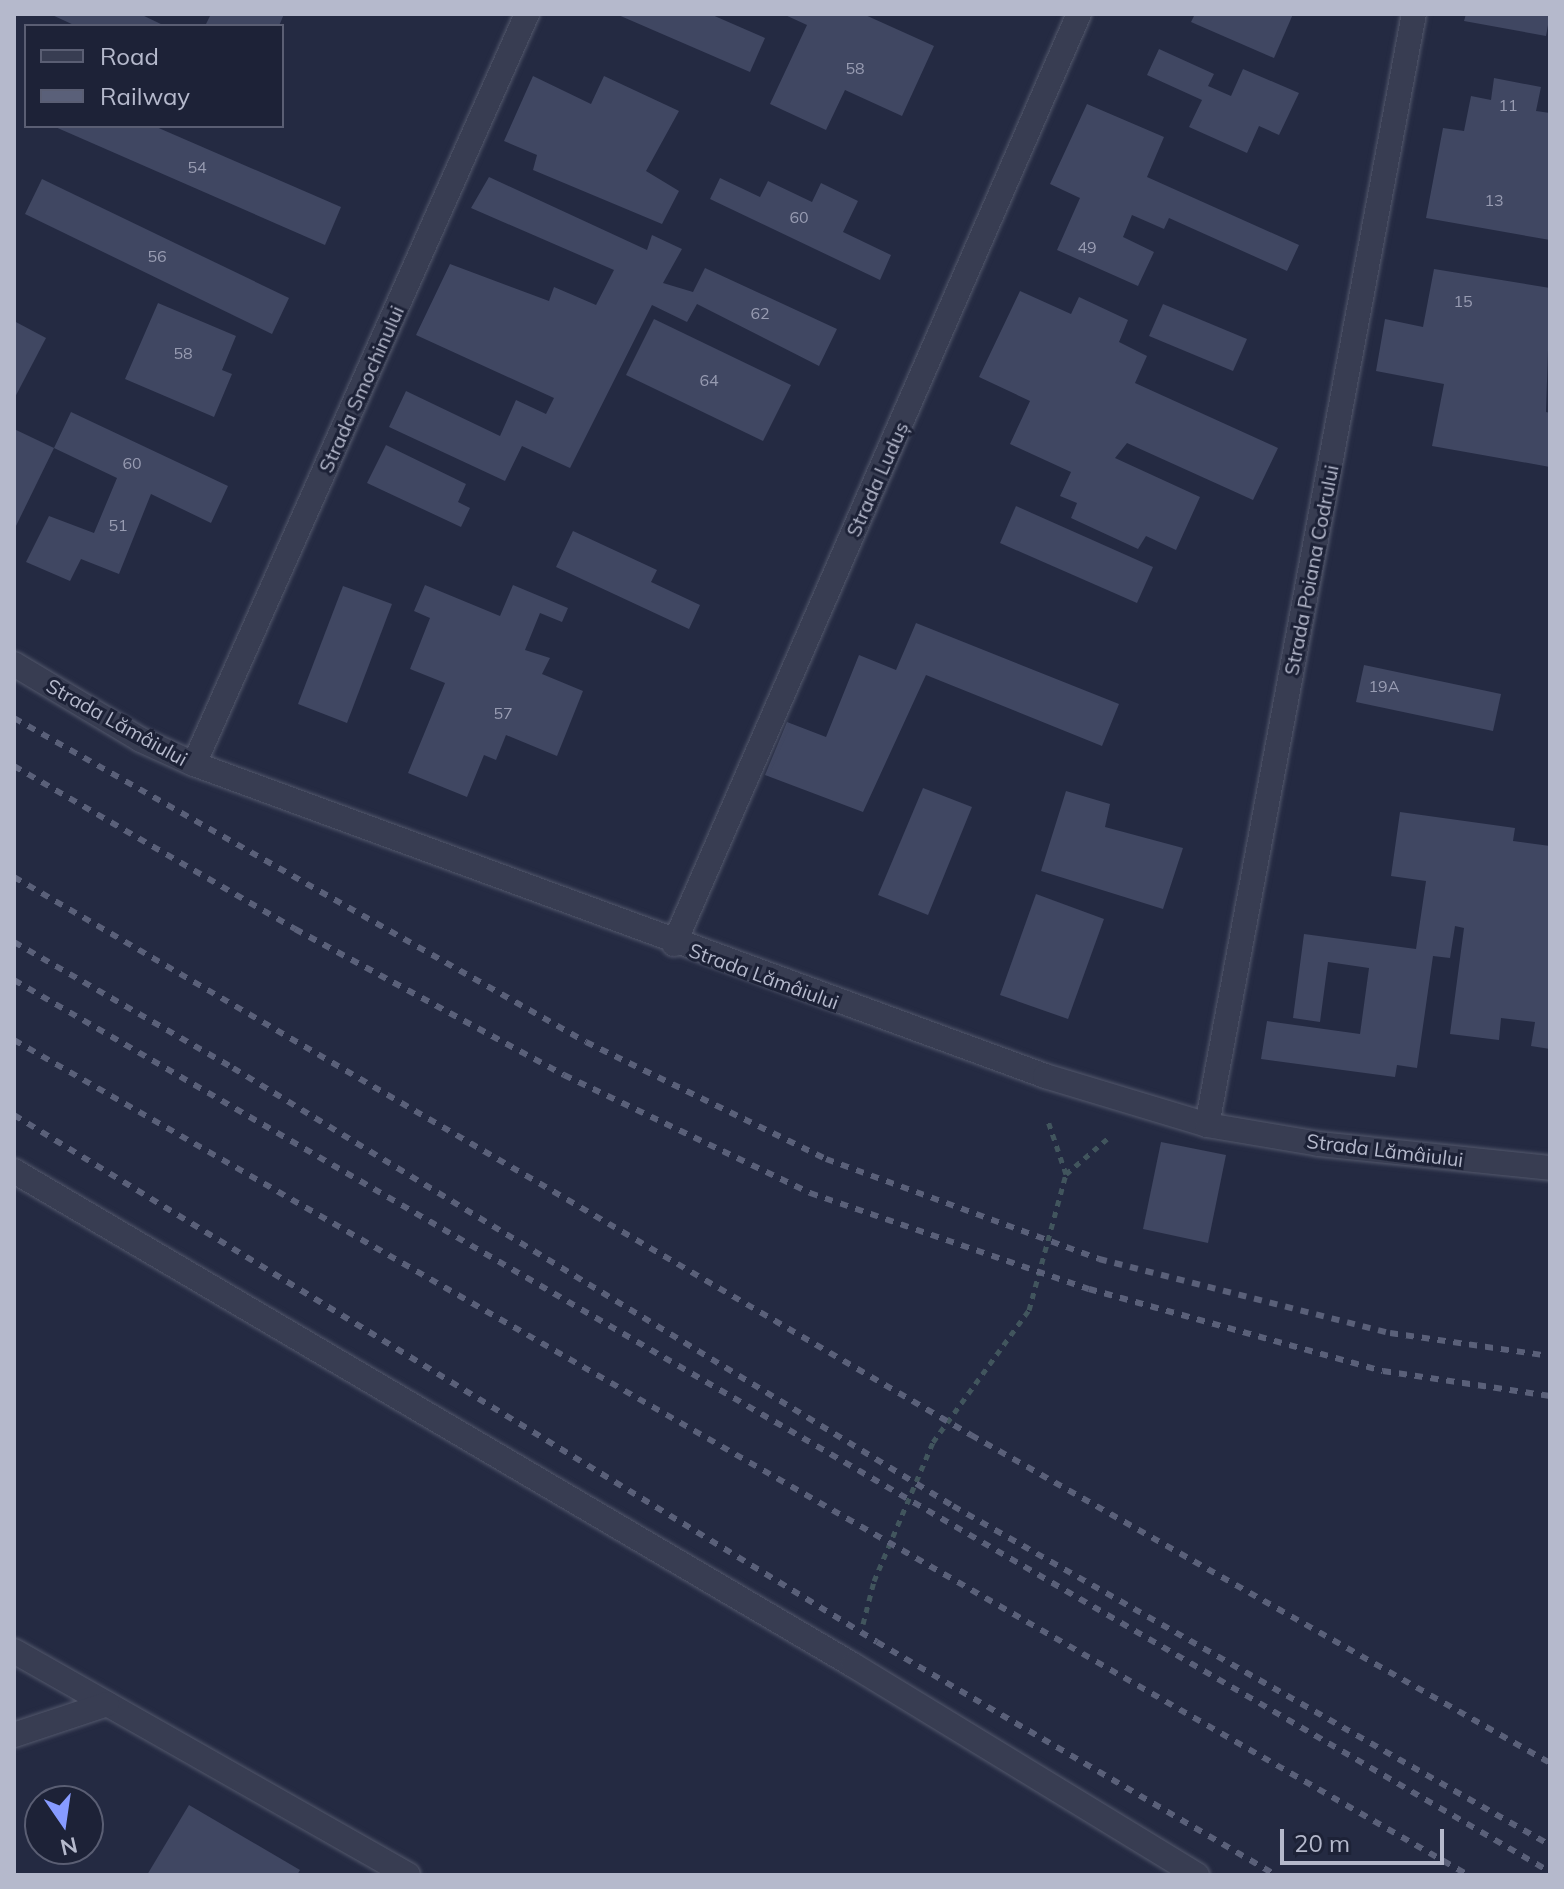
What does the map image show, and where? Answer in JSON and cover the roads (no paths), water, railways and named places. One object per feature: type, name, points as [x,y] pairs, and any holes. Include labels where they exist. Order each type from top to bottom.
[{"type":"street","name":"Strada Smochinului","points":[[194,764],[527,14]]},
{"type":"street","name":"Strada Luduș","points":[[674,944],[1079,14]]},
{"type":"street","name":"Strada Poiana Codrului","points":[[1207,1125],[1414,14]]},
{"type":"street","name":"Strada Lămâiului","points":[[14,664],[141,740],[194,764],[674,944],[1032,1072],[1207,1125],[1319,1144],[1550,1168]]},
{"type":"street","points":[[14,1171],[853,1665],[1197,1875]]},
{"type":"street","points":[[14,1651],[408,1875]]},
{"type":"street","points":[[14,1735],[107,1704]]},
{"type":"railway","points":[[14,718],[586,1042],[826,1159],[1099,1259],[1390,1333],[1550,1356]]},
{"type":"railway","points":[[14,766],[295,929],[564,1075],[810,1193],[1089,1289],[1383,1371],[1550,1396]]},
{"type":"railway","points":[[14,877],[971,1435],[1550,1763]]},
{"type":"railway","points":[[14,942],[233,1068],[953,1506],[1550,1845]]},
{"type":"railway","points":[[14,980],[1550,1872]]},
{"type":"railway","points":[[14,1040],[1468,1875]]},
{"type":"railway","points":[[14,1115],[877,1642],[1276,1875]]}]
